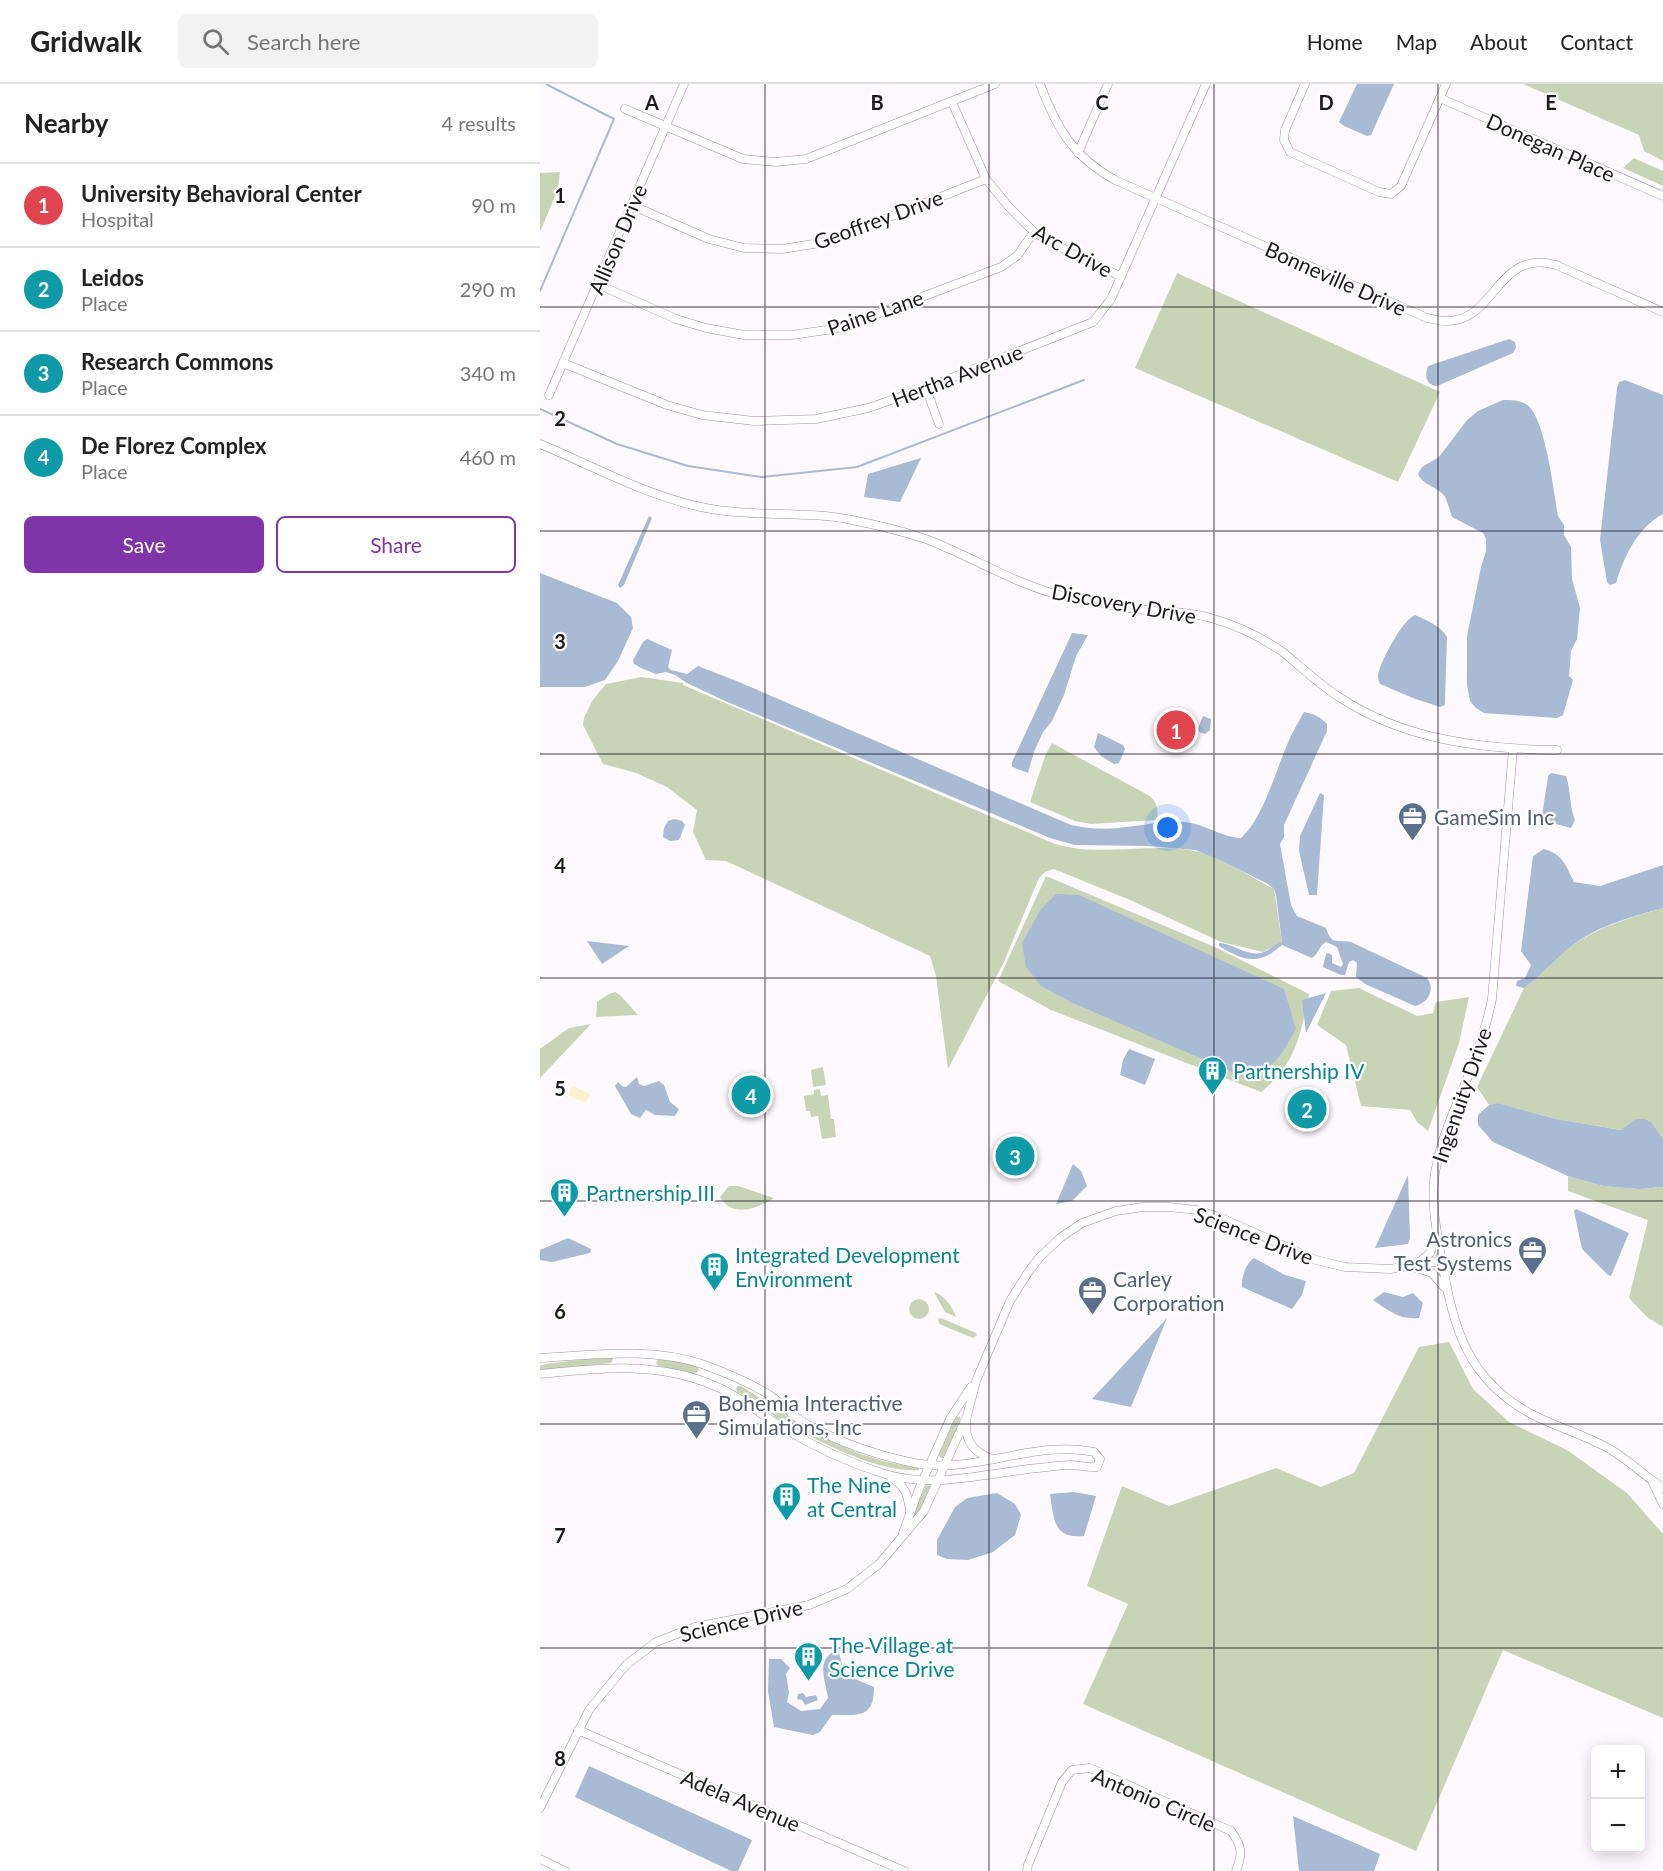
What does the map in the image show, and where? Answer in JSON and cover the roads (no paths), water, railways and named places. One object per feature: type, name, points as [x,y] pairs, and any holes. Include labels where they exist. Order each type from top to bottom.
[{"type":"street","name":"Allison Drive","points":[[549,394],[684,84]]},
{"type":"street","points":[[625,109],[743,159],[776,162],[806,159],[995,84]]},
{"type":"street","name":"Bonneville Drive","points":[[1040,84],[1050,110],[1078,153],[1094,169],[1427,318],[1446,321],[1462,319],[1481,307],[1507,275],[1521,266],[1541,261],[1556,265],[1663,312]]},
{"type":"street","points":[[1078,153],[1108,84]]},
{"type":"street","name":"Hertha Avenue","points":[[563,363],[667,405],[702,415],[754,422],[816,419],[868,408],[926,388],[1094,322],[1111,299],[1206,84]]},
{"type":"street","points":[[1305,84],[1285,130],[1284,140],[1290,152],[1379,192],[1392,194],[1401,186],[1446,84]]},
{"type":"street","name":"Donegan Place","points":[[1440,98],[1663,196]]},
{"type":"street","name":"Arc Drive","points":[[952,102],[986,179],[1008,206],[1034,232],[1073,254],[1120,276]]},
{"type":"street","name":"Geoffrey Drive","points":[[631,205],[709,239],[744,248],[782,249],[826,242],[986,179]]},
{"type":"street","name":"Paine Lane","points":[[597,284],[676,319],[706,328],[744,335],[792,335],[840,327],[1001,267],[1017,256],[1034,232]]},
{"type":"street","points":[[926,388],[939,424]]},
{"type":"street","name":"Discovery Drive","points":[[540,444],[650,492],[701,507],[739,512],[850,519],[926,540],[1011,579],[1056,594],[1111,605],[1212,618],[1260,639],[1282,652],[1341,699],[1404,729],[1447,741],[1514,749],[1557,750]]},
{"type":"street","name":"Ingenuity Drive","points":[[1514,749],[1492,999],[1473,1066],[1448,1127],[1437,1164],[1433,1191],[1436,1232],[1447,1291],[1456,1329],[1464,1346],[1500,1392],[1531,1414],[1610,1449],[1663,1488]]},
{"type":"street","name":"Science Drive","points":[[540,1808],[578,1730],[595,1701],[620,1672],[656,1642],[695,1627],[795,1609],[827,1599],[847,1588],[879,1564],[924,1511],[967,1416],[976,1381],[1010,1301],[1039,1258],[1060,1238],[1082,1223],[1116,1212],[1143,1207],[1169,1207],[1197,1210],[1219,1217],[1327,1263],[1368,1270],[1442,1261]]},
{"type":"street","points":[[1412,1266],[1430,1253],[1436,1232]]},
{"type":"street","points":[[1412,1266],[1432,1273],[1447,1291]]},
{"type":"street","points":[[627,1352],[627,1367]]},
{"type":"street","points":[[540,1358],[627,1352],[664,1355],[687,1360],[721,1371],[768,1395],[805,1424],[843,1443],[891,1458],[930,1466],[993,1460],[1061,1449],[1094,1452],[1100,1459],[1097,1467],[1070,1465],[1035,1468],[959,1480],[886,1475]]},
{"type":"street","points":[[540,1374],[627,1367],[661,1370],[715,1386],[737,1396],[785,1429],[816,1446],[886,1475],[903,1486],[910,1511]]},
{"type":"street","points":[[715,1386],[721,1371]]},
{"type":"street","name":"Science Drive","points":[[901,1538],[910,1511],[950,1419],[976,1381]]},
{"type":"street","points":[[967,1416],[966,1431],[970,1444],[980,1454],[993,1460]]},
{"type":"street","name":"Ingenuity Drive","points":[[1653,1481],[1663,1504]]},
{"type":"street","name":"Adela Avenue","points":[[578,1730],[904,1871]]},
{"type":"street","name":"Antonio Circle","points":[[1027,1871],[1062,1782],[1072,1770],[1090,1768],[1231,1831],[1240,1844],[1240,1860],[1236,1871]]},
{"type":"street","points":[[540,1859],[565,1871]]},
{"type":"water","points":[[1357,84],[1394,84],[1371,135],[1367,136],[1339,122]]},
{"type":"water","points":[[1509,339],[1515,342],[1516,348],[1513,353],[1437,386],[1428,382],[1426,376],[1428,366]]},
{"type":"water","points":[[1625,380],[1663,395],[1663,514],[1639,535],[1623,563],[1616,583],[1610,585],[1607,582],[1600,540],[1617,388],[1619,382]]},
{"type":"water","points":[[1503,400],[1518,401],[1526,404],[1533,411],[1548,455],[1558,516],[1564,525],[1564,535],[1571,547],[1572,579],[1580,608],[1577,639],[1571,651],[1569,676],[1573,680],[1563,715],[1557,718],[1484,713],[1470,701],[1467,685],[1467,636],[1486,551],[1486,539],[1483,533],[1452,517],[1442,493],[1423,481],[1418,474],[1422,467],[1439,457],[1467,420],[1478,411]]},
{"type":"water","points":[[921,458],[900,502],[864,497],[868,474]]},
{"type":"water","points":[[649,516],[652,518],[624,585],[620,588],[618,585]]},
{"type":"water","points":[[540,573],[617,603],[631,617],[633,628],[618,661],[605,680],[585,687],[540,687]]},
{"type":"water","points":[[1415,615],[1437,627],[1447,637],[1445,705],[1440,707],[1380,684],[1378,675],[1387,651],[1404,624]]},
{"type":"water","points":[[1072,633],[1088,635],[1076,656],[1064,695],[1052,721],[1043,732],[1028,773],[1012,767],[1012,762]]},
{"type":"water","points":[[647,639],[672,650],[668,667],[671,670],[687,674],[698,666],[1071,825],[1088,828],[1112,829],[1183,822],[1241,838],[1262,807],[1289,741],[1304,712],[1317,716],[1327,724],[1327,731],[1284,825],[1284,837],[1280,844],[1291,905],[1297,916],[1326,928],[1333,940],[1351,942],[1427,978],[1431,991],[1424,1002],[1415,1006],[1365,984],[1356,977],[1357,963],[1353,960],[1349,962],[1345,975],[1323,967],[1328,953],[1332,955],[1332,963],[1341,967],[1343,964],[1337,947],[1326,942],[1312,958],[1282,945],[1270,954],[1257,959],[1244,958],[1231,953],[1219,946],[1219,943],[1244,951],[1261,953],[1282,942],[1276,895],[1274,889],[1268,884],[1195,850],[1148,846],[1075,845],[1050,838],[725,701],[675,675],[666,672],[656,674],[643,669],[634,664],[633,660]]},
{"type":"water","points":[[1203,716],[1211,719],[1210,730],[1205,734],[1197,731]]},
{"type":"water","points":[[1098,733],[1123,745],[1125,749],[1119,763],[1114,764],[1101,756],[1094,747]]},
{"type":"water","points":[[1551,773],[1566,776],[1575,820],[1571,828],[1545,821],[1542,816],[1548,776]]},
{"type":"water","points":[[1320,793],[1324,795],[1317,895],[1309,895],[1299,851],[1300,836]]},
{"type":"water","points":[[674,819],[682,821],[685,825],[679,840],[670,841],[663,837],[664,828],[668,821]]},
{"type":"water","points":[[1544,849],[1560,857],[1574,882],[1600,886],[1663,865],[1663,908],[1616,922],[1583,938],[1524,988],[1516,986],[1517,981],[1525,978],[1531,965],[1521,951],[1533,856]]},
{"type":"water","points":[[1056,894],[1079,895],[1284,989],[1296,1029],[1277,1060],[1246,1078],[1073,1003],[1041,986],[1026,967],[1022,943],[1041,909]]},
{"type":"water","points":[[587,941],[629,946],[602,964]]},
{"type":"water","points":[[1326,993],[1306,1033],[1302,1000]]},
{"type":"water","points":[[1129,1049],[1155,1059],[1145,1085],[1120,1075],[1123,1060]]},
{"type":"water","points":[[637,1077],[639,1084],[644,1086],[659,1081],[664,1085],[670,1102],[679,1109],[675,1116],[655,1115],[646,1110],[640,1118],[631,1114],[615,1086],[618,1082],[626,1087]]},
{"type":"water","points":[[1498,1103],[1556,1119],[1621,1130],[1636,1119],[1645,1119],[1652,1123],[1663,1139],[1663,1187],[1639,1189],[1603,1186],[1568,1176],[1493,1142],[1478,1125],[1478,1115],[1489,1105]]},
{"type":"water","points":[[1073,1164],[1081,1171],[1087,1186],[1072,1201],[1056,1204]]},
{"type":"water","points":[[1408,1175],[1410,1238],[1408,1244],[1375,1248]]},
{"type":"water","points":[[1576,1209],[1629,1233],[1611,1276],[1582,1249],[1574,1211]]},
{"type":"water","points":[[568,1238],[591,1249],[590,1253],[552,1262],[540,1260],[540,1250]]},
{"type":"water","points":[[1254,1258],[1285,1275],[1306,1281],[1302,1295],[1292,1309],[1242,1287],[1245,1271]]},
{"type":"water","points":[[1384,1292],[1403,1297],[1413,1293],[1423,1303],[1419,1318],[1400,1316],[1373,1300]]},
{"type":"water","points":[[1167,1318],[1131,1407],[1092,1399]]},
{"type":"water","points":[[1074,1492],[1096,1496],[1084,1536],[1066,1534],[1057,1526],[1054,1519],[1050,1494]]},
{"type":"water","points":[[997,1493],[1015,1504],[1021,1515],[1015,1535],[993,1552],[968,1560],[947,1559],[937,1555],[937,1540],[955,1507],[967,1498]]},
{"type":"water","points":[[838,1650],[845,1675],[874,1687],[868,1710],[857,1715],[832,1715],[820,1732],[813,1735],[774,1727],[768,1691],[769,1659],[781,1659],[790,1668],[786,1674],[789,1693],[787,1702],[801,1711],[820,1709],[828,1698],[824,1663],[826,1658]]},
{"type":"water","points":[[803,1693],[806,1697],[816,1695],[818,1700],[805,1705],[802,1700],[797,1699],[798,1694]]},
{"type":"water","points":[[589,1766],[752,1840],[738,1871],[731,1871],[575,1797]]},
{"type":"water","points":[[1293,1816],[1380,1854],[1374,1871],[1299,1871]]},
{"type":"waterway","points":[[540,291],[614,119],[546,84]]},
{"type":"waterway","points":[[540,409],[617,444],[688,466],[761,477],[857,467],[1084,380]]},
{"type":"place","name":"University Behavioral Center","points":[[1176,730]]},
{"type":"place","name":"GameSim Inc","points":[[1413,842]]},
{"type":"place","name":"De Florez Complex","points":[[751,1095]]},
{"type":"place","name":"Partnership IV","points":[[1212,1096]]},
{"type":"place","name":"Leidos","points":[[1307,1109]]},
{"type":"place","name":"Research Commons","points":[[1015,1156]]},
{"type":"place","name":"Partnership III","points":[[565,1218]]},
{"type":"place","name":"Astronics Test Systems","points":[[1533,1276]]},
{"type":"place","name":"Integrated Development Environment","points":[[714,1292]]},
{"type":"place","name":"Carley Corporation","points":[[1092,1316]]},
{"type":"place","name":"Bohemia Interactive Simulations, Inc","points":[[697,1440]]},
{"type":"place","name":"The Nine at Central","points":[[786,1522]]},
{"type":"place","name":"The Village at Science Drive","points":[[808,1682]]}]
